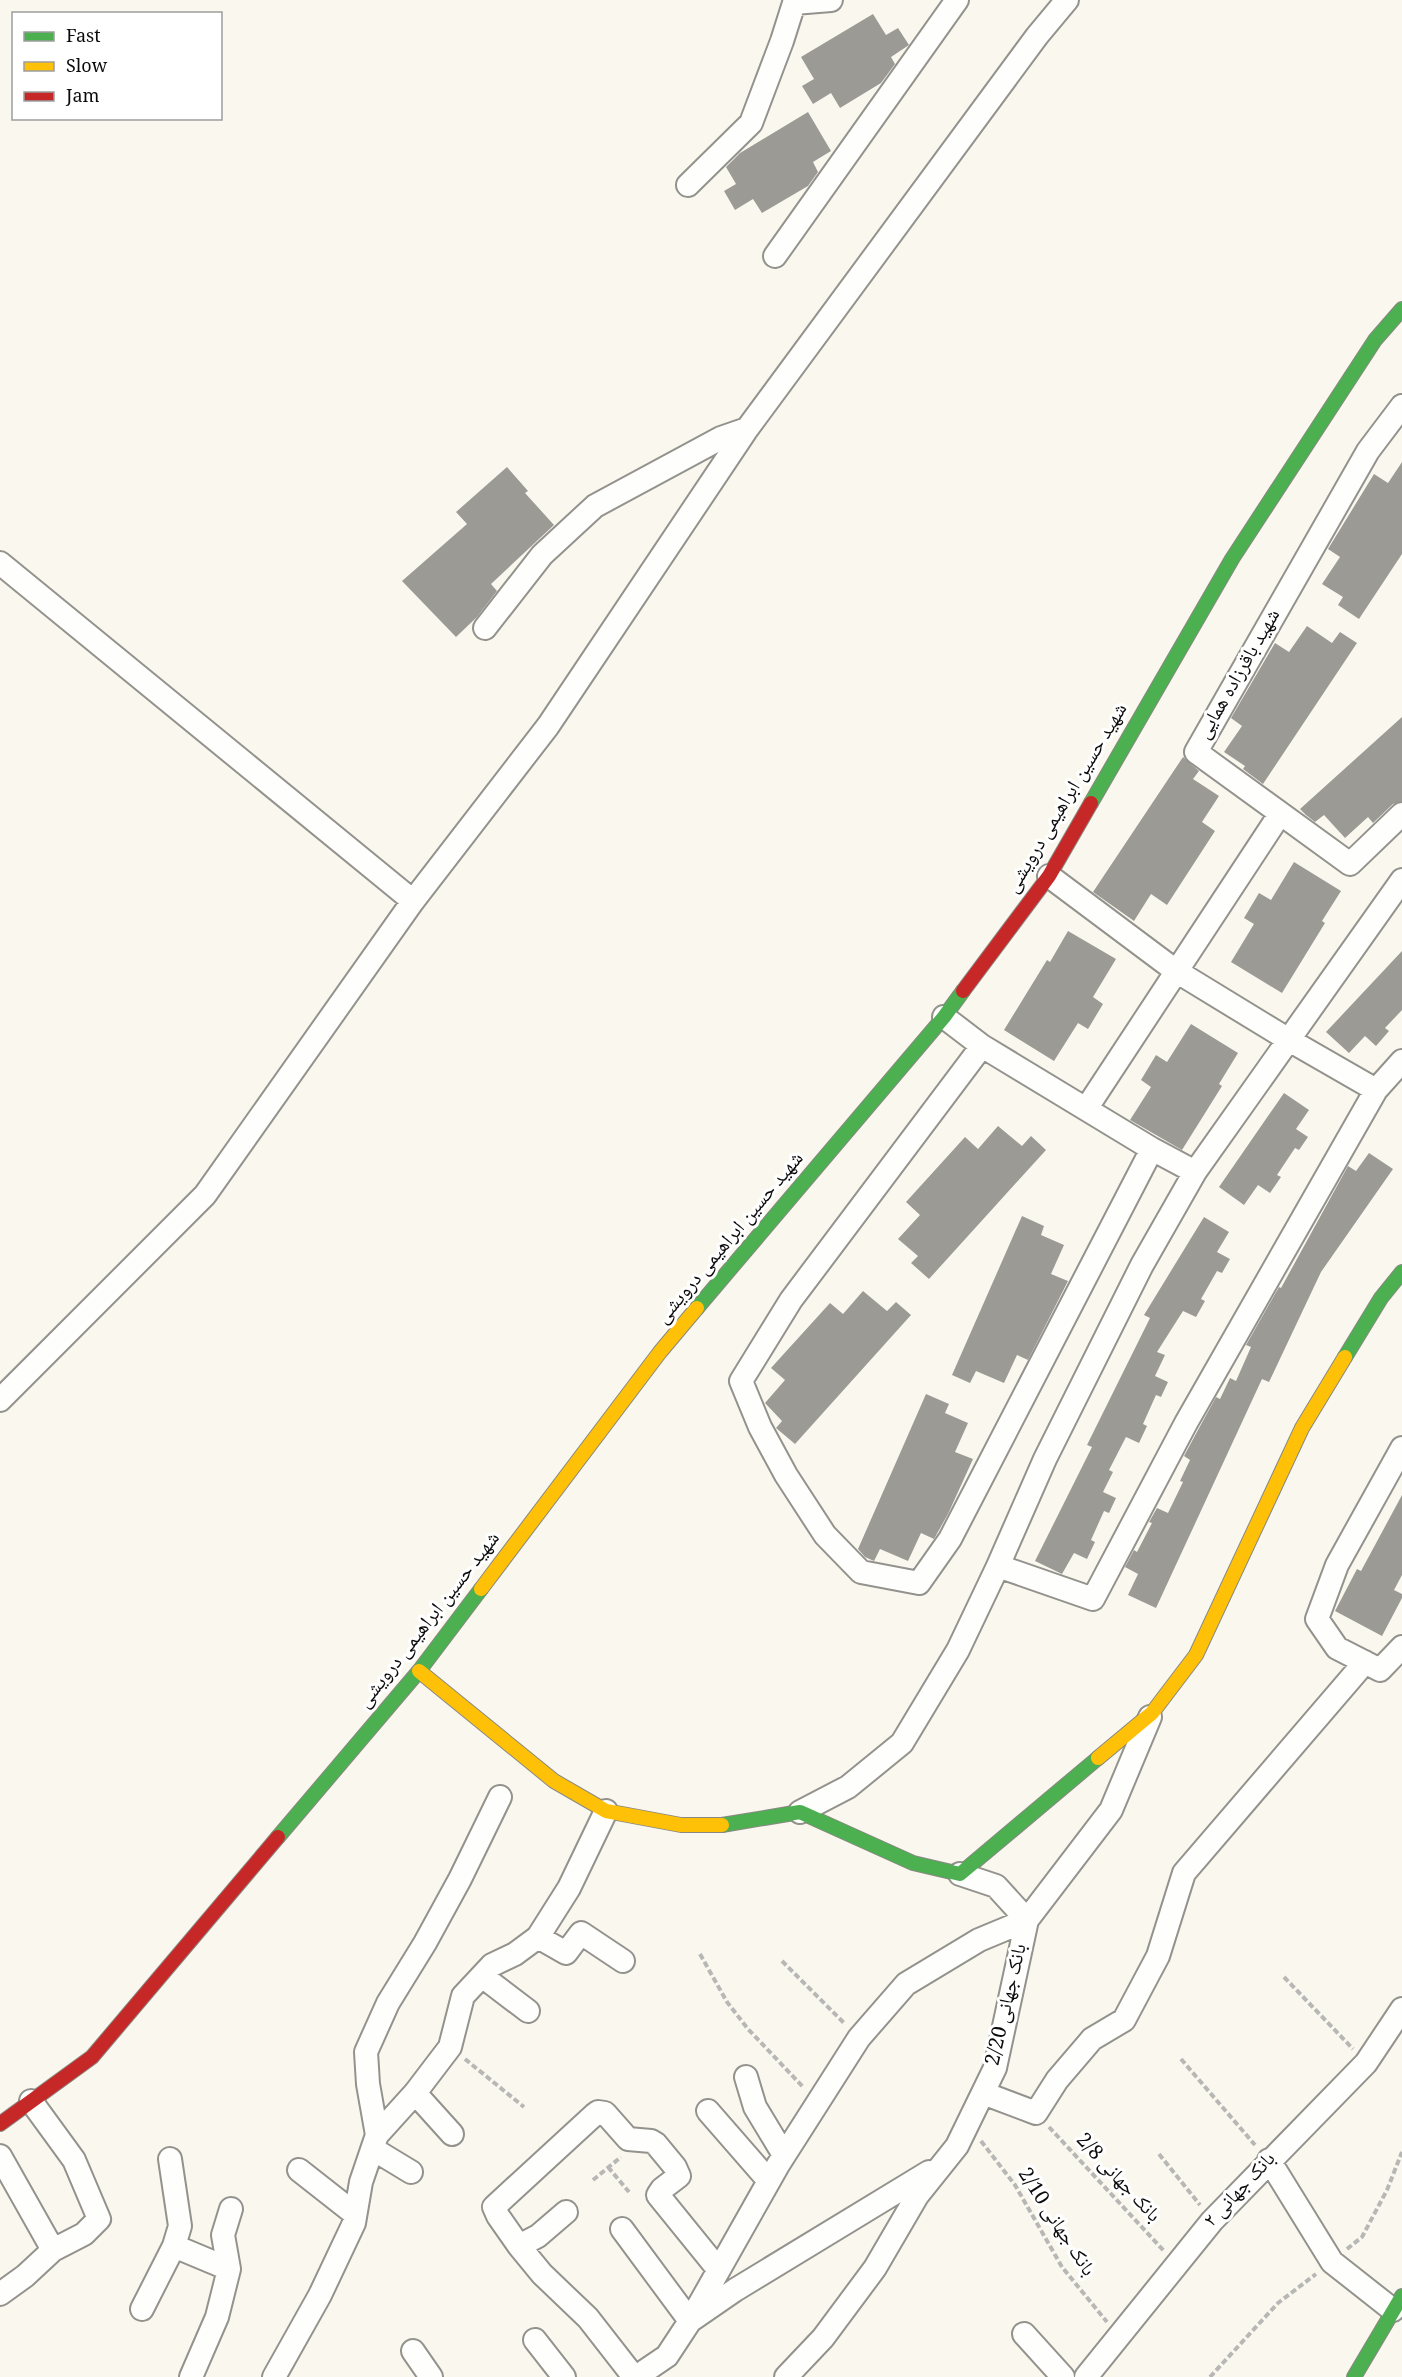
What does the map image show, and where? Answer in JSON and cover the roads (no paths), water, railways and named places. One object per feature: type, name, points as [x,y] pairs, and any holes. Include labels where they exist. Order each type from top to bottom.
[{"type":"street","points":[[688,185],[751,123],[794,2],[831,0]]},
{"type":"street","points":[[775,256],[957,0]]},
{"type":"street","points":[[0,1400],[205,1195],[413,901],[548,726],[747,429],[1037,36],[1067,0]]},
{"type":"street","name":"شهید حسین ابراهیمی درویشی","points":[[0,2124],[92,2057],[419,1671],[660,1352],[944,1017],[1049,876],[1232,559],[1375,340],[1402,309]]},
{"type":"street","name":"شهید باقرزاده همایی","points":[[1402,406],[1368,451],[1196,752],[1350,864],[1402,814]]},
{"type":"street","points":[[485,628],[542,555],[595,506],[721,438],[747,429]]},
{"type":"street","points":[[0,562],[413,901]]},
{"type":"street","points":[[1086,1109],[1280,814]]},
{"type":"street","points":[[1049,876],[1176,971],[1288,1040],[1376,1090]]},
{"type":"street","points":[[419,1671],[554,1780],[606,1811],[681,1825],[728,1825],[800,1812],[848,1787],[902,1743],[958,1650],[1045,1459],[1126,1295],[1196,1172],[1402,880]]},
{"type":"street","points":[[944,1017],[982,1046],[1152,1149],[1196,1172]]},
{"type":"street","points":[[982,1046],[791,1300],[741,1381],[760,1427],[786,1475],[825,1535],[861,1572],[919,1583],[950,1539],[1152,1149]]},
{"type":"street","points":[[998,1566],[1093,1599],[1186,1424],[1376,1090],[1402,1061]]},
{"type":"street","points":[[960,1874],[1152,1713],[1196,1655],[1302,1428],[1381,1298],[1402,1272]]},
{"type":"street","points":[[1402,1448],[1337,1565],[1317,1619],[1337,1648],[1380,1670],[1402,1647]]},
{"type":"street","points":[[983,2093],[1036,2113],[1057,2080],[1092,2039],[1124,2020],[1158,1956],[1184,1873],[1365,1662]]},
{"type":"street","name":"بانک جهانی 2/20","points":[[786,2377],[823,2338],[875,2268],[917,2196],[957,2146],[995,2068],[1027,1920],[1111,1810],[1152,1713]]},
{"type":"street","points":[[411,2172],[375,2142],[366,2052],[388,2003],[425,1943],[460,1879],[500,1797]]},
{"type":"street","points":[[274,2377],[320,2295],[354,2223],[361,2182],[375,2142],[450,2047],[463,1996],[492,1965],[515,1954],[538,1937],[569,1888],[606,1811]]},
{"type":"street","points":[[718,2269],[658,2195],[662,2189],[678,2178],[679,2173],[656,2144],[651,2141],[628,2139],[605,2113],[598,2112],[594,2115],[494,2207],[519,2246],[542,2274],[588,2318],[635,2377],[667,2356],[690,2321],[784,2155],[859,2038],[906,1984],[979,1940],[1027,1920],[996,1886],[960,1874],[913,1863],[800,1812]]},
{"type":"street","points":[[538,1937],[566,1953],[581,1933],[623,1961]]},
{"type":"street","points":[[482,1977],[528,2010]]},
{"type":"street","name":"بانک جهانی ۲","points":[[1086,2377],[1212,2221],[1366,2062],[1402,2009]]},
{"type":"street","points":[[746,2078],[755,2107],[784,2155]]},
{"type":"street","points":[[415,2093],[452,2134]]},
{"type":"street","points":[[0,2294],[25,2276],[53,2250],[84,2234],[99,2219],[74,2160],[31,2101]]},
{"type":"street","points":[[708,2111],[769,2181]]},
{"type":"street","points":[[0,2156],[53,2250]]},
{"type":"street","points":[[142,2308],[174,2246],[180,2226],[170,2159]]},
{"type":"street","points":[[1269,2160],[1332,2262],[1398,2303],[1354,2377]]},
{"type":"street","points":[[690,2321],[735,2290],[944,2163]]},
{"type":"street","points":[[299,2170],[355,2214]]},
{"type":"street","points":[[191,2377],[217,2317],[229,2269],[223,2235],[231,2209]]},
{"type":"street","points":[[519,2246],[538,2236],[566,2212]]},
{"type":"street","points":[[622,2229],[690,2321]]},
{"type":"street","points":[[174,2246],[229,2269]]},
{"type":"street","points":[[1024,2334],[1064,2377]]},
{"type":"street","points":[[535,2340],[564,2377]]},
{"type":"street","points":[[413,2351],[430,2377]]}]
